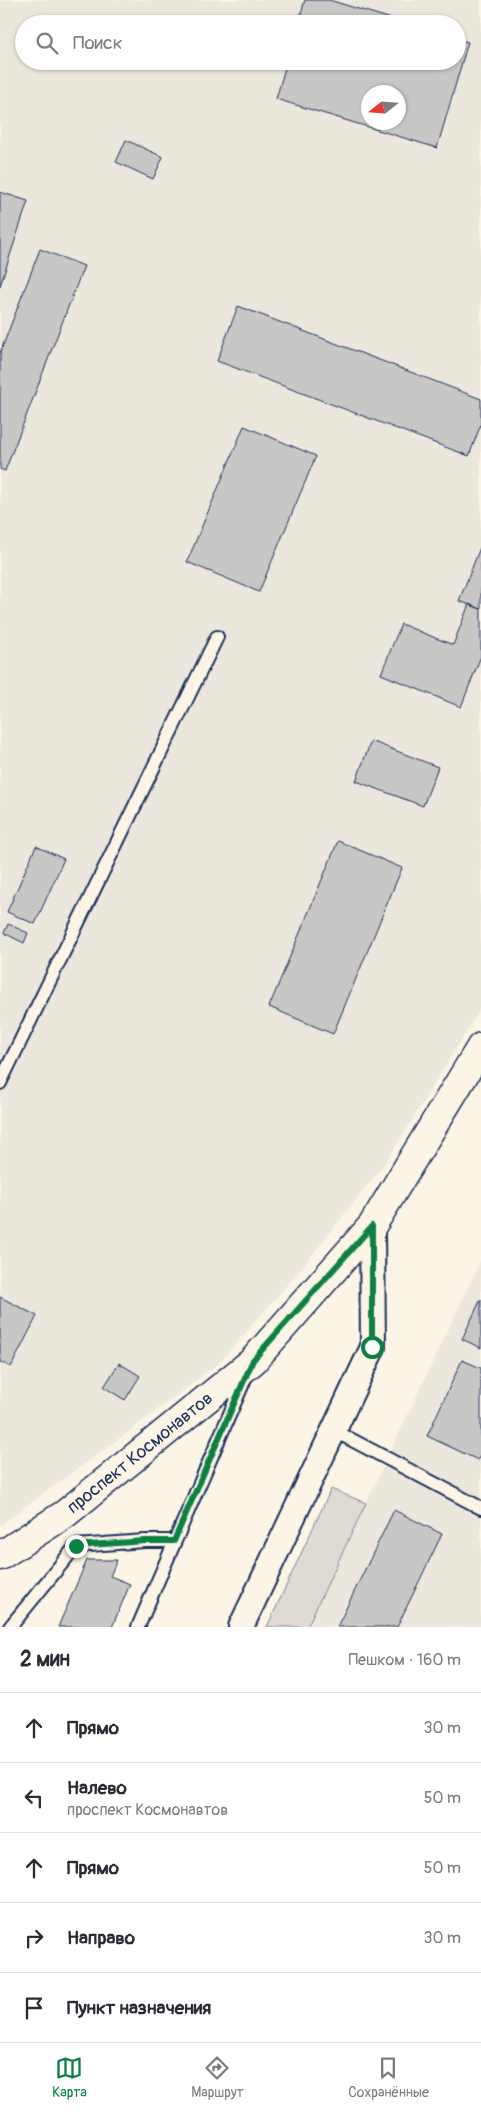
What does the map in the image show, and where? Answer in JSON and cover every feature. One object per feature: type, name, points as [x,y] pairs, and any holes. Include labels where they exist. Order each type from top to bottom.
[{"type":"street","name":"проспект Космонавтов","points":[[0,1556],[66,1514],[253,1360],[372,1226],[481,1047]]},
{"type":"street","points":[[241,1627],[372,1347],[372,1226]]},
{"type":"lane","points":[[0,1083],[217,637]]},
{"type":"lane","points":[[138,1627],[253,1360]]},
{"type":"lane","points":[[334,1430],[481,1508]]},
{"type":"lane","points":[[10,1627],[76,1546],[174,1541]]},
{"type":"shaded area","points":[[0,0],[481,0],[481,1008],[386,1162],[300,1270],[219,1363],[127,1433],[0,1525]]},
{"type":"shaded area","points":[[481,1260],[481,1627],[307,1627],[366,1503]]},
{"type":"shaded area","points":[[331,1489],[366,1503],[307,1627],[267,1627]]},
{"type":"building","points":[[305,0],[329,0],[378,15],[301,15]]},
{"type":"building","points":[[284,70],[460,70],[437,148],[378,130],[406,130],[406,85],[361,85],[361,125],[276,99]]},
{"type":"building","points":[[126,140],[163,157],[153,179],[116,162]]},
{"type":"building","points":[[0,192],[28,201],[0,286]]},
{"type":"building","points":[[40,249],[84,266],[5,471],[0,469],[0,353]]},
{"type":"building","points":[[238,306],[481,399],[481,424],[469,456],[217,361]]},
{"type":"building","points":[[244,426],[316,456],[259,592],[187,562]]},
{"type":"building","points":[[481,545],[481,609],[459,601]]},
{"type":"building","points":[[469,604],[481,609],[481,656],[461,707],[381,674],[401,624],[453,645]]},
{"type":"building","points":[[371,741],[438,767],[423,806],[356,781]]},
{"type":"building","points":[[338,841],[402,868],[333,1034],[269,1007]]},
{"type":"building","points":[[36,846],[64,859],[35,924],[7,912]]},
{"type":"building","points":[[8,924],[28,933],[24,943],[4,933]]},
{"type":"building","points":[[0,1297],[37,1316],[11,1367],[0,1362]]},
{"type":"building","points":[[481,1299],[481,1348],[462,1339]]},
{"type":"building","points":[[462,1360],[481,1368],[481,1453],[478,1460],[427,1436]]},
{"type":"building","points":[[119,1363],[140,1376],[125,1400],[104,1387]]},
{"type":"building","points":[[394,1510],[442,1534],[397,1627],[337,1627]]},
{"type":"building","points":[[87,1560],[117,1560],[110,1576],[130,1584],[112,1627],[58,1627]]},
{"type":"route","points":[[76,1546],[174,1541],[253,1360],[372,1226],[372,1347]]}]
